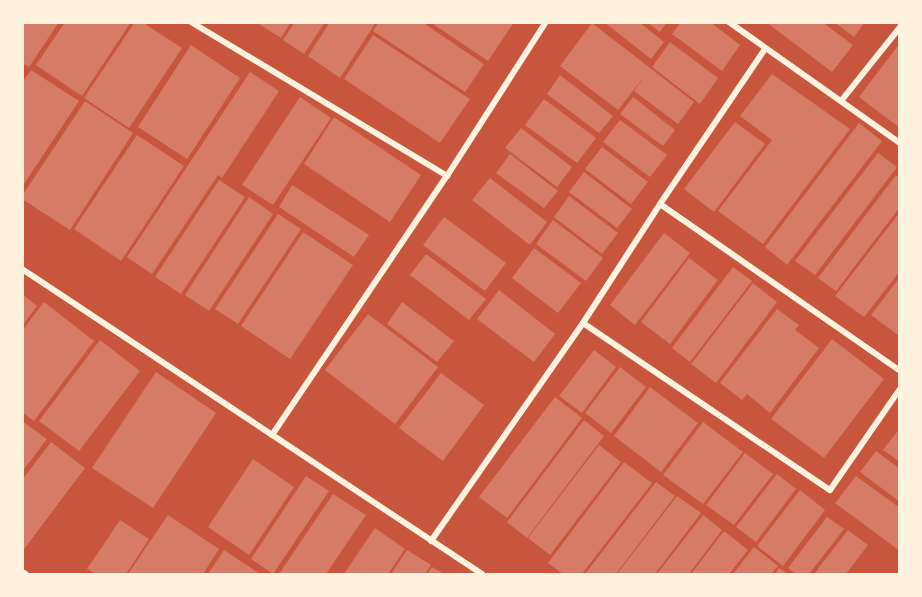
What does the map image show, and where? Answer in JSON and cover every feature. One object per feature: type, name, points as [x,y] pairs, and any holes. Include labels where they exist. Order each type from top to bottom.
[{"type":"street","points":[[191,22],[447,176]]},
{"type":"street","points":[[273,435],[447,176],[546,22]]},
{"type":"street","points":[[729,22],[900,143]]},
{"type":"street","points":[[841,101],[900,27]]},
{"type":"street","points":[[431,541],[583,323],[765,49]]},
{"type":"street","points":[[660,204],[900,371]]},
{"type":"street","points":[[22,269],[482,574]]},
{"type":"street","points":[[583,323],[830,490],[900,389]]},
{"type":"street","points":[[22,572],[26,574]]},
{"type":"building","points":[[22,22],[59,22],[29,67],[22,63]]},
{"type":"building","points":[[65,22],[131,22],[82,96],[36,65]]},
{"type":"building","points":[[135,22],[142,22],[182,48],[129,128],[84,98]]},
{"type":"building","points":[[256,22],[291,22],[281,38]]},
{"type":"building","points":[[295,22],[325,22],[304,54],[283,40]]},
{"type":"building","points":[[330,22],[376,22],[340,78],[308,56]]},
{"type":"building","points":[[379,22],[422,22],[484,64],[465,92],[373,31]]},
{"type":"building","points":[[430,22],[514,22],[488,61]]},
{"type":"building","points":[[604,22],[639,22],[664,42],[651,59]]},
{"type":"building","points":[[647,22],[667,22],[660,32]]},
{"type":"building","points":[[681,22],[710,22],[740,45],[722,71],[672,34]]},
{"type":"building","points":[[766,22],[822,22],[853,45],[832,72]]},
{"type":"building","points":[[834,22],[865,22],[854,37]]},
{"type":"building","points":[[592,23],[694,102],[678,124],[634,91],[646,74],[618,110],[560,66]]},
{"type":"building","points":[[373,35],[470,99],[440,143],[344,79]]},
{"type":"building","points":[[670,42],[718,78],[700,104],[652,67]]},
{"type":"building","points":[[900,43],[900,128],[859,97]]},
{"type":"building","points":[[191,45],[240,78],[187,159],[138,127]]},
{"type":"building","points":[[31,70],[79,101],[22,187],[22,83]]},
{"type":"building","points":[[250,72],[279,91],[222,178],[218,175],[152,274],[127,257]]},
{"type":"building","points":[[772,74],[850,129],[763,244],[718,211],[772,140],[740,116]]},
{"type":"building","points":[[560,75],[613,116],[599,133],[547,94]]},
{"type":"building","points":[[300,97],[331,118],[273,205],[242,185]]},
{"type":"building","points":[[633,97],[675,130],[663,146],[620,114]]},
{"type":"building","points":[[544,99],[596,138],[577,163],[525,125]]},
{"type":"building","points":[[85,101],[133,133],[70,230],[22,199],[22,196]]},
{"type":"building","points":[[334,117],[421,175],[390,222],[304,164]]},
{"type":"building","points":[[620,120],[667,155],[650,177],[603,142]]},
{"type":"building","points":[[735,122],[765,144],[714,212],[684,189]]},
{"type":"building","points":[[859,123],[882,141],[787,265],[765,247]]},
{"type":"building","points":[[521,128],[572,167],[557,187],[505,148]]},
{"type":"building","points":[[137,135],[184,166],[121,261],[74,229]]},
{"type":"building","points":[[602,147],[648,182],[631,204],[585,169]]},
{"type":"building","points":[[878,153],[897,167],[815,275],[795,261]]},
{"type":"building","points":[[510,154],[558,191],[544,208],[496,173]]},
{"type":"building","points":[[584,172],[632,209],[617,228],[569,192]]},
{"type":"building","points":[[896,175],[900,178],[900,207],[836,291],[818,278]]},
{"type":"building","points":[[490,178],[547,222],[530,245],[472,200]]},
{"type":"building","points":[[219,180],[245,197],[181,294],[155,277]]},
{"type":"building","points":[[292,185],[369,235],[354,257],[279,207]]},
{"type":"building","points":[[569,196],[618,233],[602,254],[554,217]]},
{"type":"building","points":[[249,197],[273,214],[209,311],[185,295]]},
{"type":"building","points":[[900,212],[900,271],[864,317],[835,296]]},
{"type":"building","points":[[278,214],[301,229],[238,324],[215,309]]},
{"type":"building","points":[[444,217],[506,263],[485,291],[423,245]]},
{"type":"building","points":[[553,220],[603,258],[586,281],[536,244]]},
{"type":"building","points":[[303,232],[353,265],[290,359],[241,326]]},
{"type":"building","points":[[664,233],[690,253],[635,325],[610,305]]},
{"type":"building","points":[[534,248],[581,283],[558,313],[512,278]]},
{"type":"building","points":[[426,254],[486,299],[469,320],[410,275]]},
{"type":"building","points":[[689,258],[718,280],[670,344],[641,322]]},
{"type":"building","points":[[733,267],[752,281],[690,362],[672,348]]},
{"type":"building","points":[[900,277],[900,333],[898,335],[871,315]]},
{"type":"building","points":[[753,283],[777,302],[716,383],[691,364]]},
{"type":"building","points":[[499,290],[555,334],[534,362],[477,319]]},
{"type":"building","points":[[22,294],[37,306],[22,326]]},
{"type":"building","points":[[44,302],[94,341],[34,421],[22,412],[22,331]]},
{"type":"building","points":[[402,302],[454,341],[437,362],[387,324]]},
{"type":"building","points":[[777,309],[799,325],[795,330],[819,348],[770,413],[747,394],[742,400],[720,383]]},
{"type":"building","points":[[368,314],[438,367],[395,424],[325,370]]},
{"type":"building","points":[[832,339],[884,379],[824,458],[771,419]]},
{"type":"building","points":[[100,340],[140,371],[79,451],[39,421]]},
{"type":"building","points":[[594,350],[616,367],[582,413],[559,396]]},
{"type":"building","points":[[620,367],[646,387],[611,433],[585,413]]},
{"type":"building","points":[[156,372],[216,413],[153,508],[92,468]]},
{"type":"building","points":[[441,373],[484,405],[443,461],[399,428]]},
{"type":"building","points":[[650,387],[698,423],[661,472],[614,436]]},
{"type":"building","points":[[555,397],[582,418],[507,518],[479,497]]},
{"type":"building","points":[[584,420],[604,436],[527,538],[507,522]]},
{"type":"building","points":[[22,421],[47,439],[22,472]]},
{"type":"building","points":[[703,422],[743,452],[703,504],[663,475]]},
{"type":"building","points":[[900,428],[900,462],[883,450]]},
{"type":"building","points":[[51,442],[85,468],[22,552],[22,480]]},
{"type":"building","points":[[599,445],[621,462],[550,555],[528,538]]},
{"type":"building","points":[[876,451],[900,469],[900,502],[860,472]]},
{"type":"building","points":[[745,453],[773,474],[734,525],[706,505]]},
{"type":"building","points":[[253,459],[294,487],[249,555],[208,527]]},
{"type":"building","points":[[624,462],[652,483],[582,574],[563,574],[548,563]]},
{"type":"building","points":[[777,474],[796,489],[756,542],[736,527]]},
{"type":"building","points":[[306,476],[329,491],[273,574],[251,559]]},
{"type":"building","points":[[856,476],[900,508],[900,551],[835,503]]},
{"type":"building","points":[[656,482],[675,496],[616,574],[585,574]]},
{"type":"building","points":[[800,490],[825,510],[783,566],[757,546]]},
{"type":"building","points":[[333,494],[366,515],[326,574],[279,574]]},
{"type":"building","points":[[677,496],[701,513],[655,574],[617,574]]},
{"type":"building","points":[[168,515],[219,549],[203,574],[128,574]]},
{"type":"building","points":[[703,515],[722,530],[689,574],[657,574]]},
{"type":"building","points":[[827,517],[844,529],[809,574],[796,574],[788,568]]},
{"type":"building","points":[[120,520],[149,539],[126,574],[96,574],[87,569]]},
{"type":"building","points":[[375,528],[405,549],[388,574],[344,574]]},
{"type":"building","points":[[848,530],[868,545],[846,574],[814,574]]},
{"type":"building","points":[[724,531],[748,550],[729,574],[691,574]]},
{"type":"building","points":[[754,547],[778,566],[771,574],[733,574]]},
{"type":"building","points":[[224,550],[260,574],[208,574]]},
{"type":"building","points":[[407,550],[431,565],[425,574],[391,574]]},
{"type":"building","points":[[432,567],[444,574],[427,574]]},
{"type":"building","points":[[779,568],[788,574],[775,574]]}]
